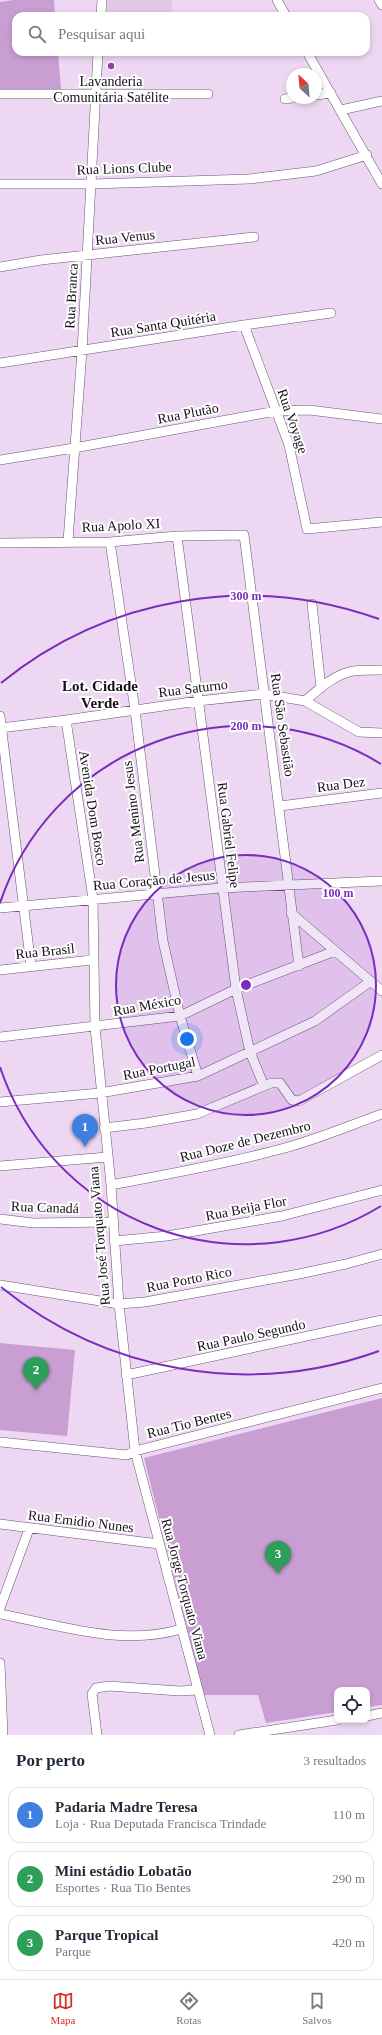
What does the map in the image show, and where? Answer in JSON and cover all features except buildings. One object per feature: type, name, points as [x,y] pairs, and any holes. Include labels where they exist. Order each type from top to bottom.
[{"type":"street","points":[[101,12],[102,0]]},
{"type":"street","points":[[277,0],[284,12]]},
{"type":"street","points":[[379,0],[382,5]]},
{"type":"street","name":"Rua Branca","points":[[68,542],[88,255],[98,56]]},
{"type":"street","points":[[308,56],[367,155],[382,184]]},
{"type":"street","points":[[322,94],[331,93]]},
{"type":"street","points":[[0,94],[208,94]]},
{"type":"street","points":[[341,110],[382,101]]},
{"type":"street","name":"Rua Lions Clube","points":[[0,184],[92,184],[249,179],[316,171],[367,155]]},
{"type":"street","name":"Rua Venus","points":[[0,267],[42,260],[254,237]]},
{"type":"street","name":"Rua Santa Quitéria","points":[[0,363],[331,313]]},
{"type":"street","name":"Rua Voyage","points":[[244,325],[276,411],[281,420],[289,446],[307,529],[382,522]]},
{"type":"street","name":"Rua Plutão","points":[[0,460],[276,411],[309,410],[382,419]]},
{"type":"street","name":"Rua Apolo XI","points":[[0,543],[110,542],[177,536],[244,535]]},
{"type":"street","name":"Rua São Sebastião","points":[[244,535],[280,806],[291,913],[299,966]]},
{"type":"street","name":"Rua Gabriel Felipe","points":[[177,536],[236,989],[250,1052],[264,1086]]},
{"type":"street","name":"Rua Menino Jesus","points":[[110,542],[135,710],[163,941],[180,1016],[198,1076]]},
{"type":"street","points":[[312,604],[321,688]]},
{"type":"street","points":[[305,701],[321,688],[344,674],[353,671],[382,670]]},
{"type":"street","name":"Rua Saturno","points":[[1,728],[198,701],[264,694],[305,701],[359,732],[382,733]]},
{"type":"street","points":[[0,716],[31,966]]},
{"type":"street","name":"Avenida Dom Bosco","points":[[66,720],[93,899]]},
{"type":"street","name":"Rua Dez","points":[[280,806],[382,793]]},
{"type":"street","name":"Rua Coração de Jesus","points":[[0,908],[222,888],[382,881]]},
{"type":"street","name":"Rua José Torquato Viana","points":[[93,899],[92,960],[100,1093],[111,1185],[112,1222],[119,1304],[135,1451]]},
{"type":"street","points":[[291,913],[382,991]]},
{"type":"street","name":"Rua México","points":[[0,1037],[180,1016],[236,989],[335,951]]},
{"type":"street","name":"Rua Brasil","points":[[0,970],[92,960]]},
{"type":"street","name":"Rua Portugal","points":[[0,1102],[100,1093],[198,1076],[315,1021],[371,981]]},
{"type":"street","points":[[104,1128],[152,1122],[197,1114],[271,1083],[280,1083],[292,1100],[299,1102],[382,1055]]},
{"type":"street","name":"Rua Doze de Dezembro","points":[[111,1185],[172,1174],[282,1149],[326,1135],[382,1114]]},
{"type":"street","points":[[0,1166],[107,1157]]},
{"type":"street","name":"Rua Beija Flor","points":[[114,1241],[167,1236],[282,1216],[382,1190]]},
{"type":"street","name":"Rua Canadá","points":[[0,1219],[40,1223],[112,1222]]},
{"type":"street","name":"Rua Porto Rico","points":[[0,1285],[119,1304],[145,1302],[299,1274],[346,1264],[382,1254]]},
{"type":"street","name":"Rua Paulo Segundo","points":[[126,1375],[382,1320]]},
{"type":"street","name":"Rua Tio Bentes","points":[[0,1442],[126,1455],[135,1451],[382,1388]]},
{"type":"street","name":"Rua Jorge Torquato Viana","points":[[135,1451],[210,1735]]},
{"type":"street","name":"Rua Emidio Nunes","points":[[0,1524],[29,1529],[159,1544]]},
{"type":"street","points":[[0,1608],[29,1529]]},
{"type":"street","points":[[0,1614],[116,1636],[139,1636],[181,1629]]},
{"type":"street","points":[[0,1663],[3,1735]]},
{"type":"street","points":[[97,1735],[92,1694],[94,1689],[102,1686],[179,1691],[197,1690]]},
{"type":"street","points":[[370,1716],[382,1714]]},
{"type":"street","points":[[239,1735],[334,1720]]},
{"type":"shaded area","points":[[14,0],[54,0],[55,12],[12,12],[12,56],[58,56],[61,89],[0,90],[0,2]]},
{"type":"shaded area","points":[[108,0],[172,0],[171,12],[107,12]]},
{"type":"shaded area","points":[[0,1343],[75,1350],[67,1436],[0,1430]]},
{"type":"shaded area","points":[[382,1398],[382,1705],[370,1707],[370,1687],[334,1687],[334,1712],[266,1723],[258,1695],[204,1695],[144,1458]]},
{"type":"place","name":"Lavanderia Comunitária Satélite","points":[[111,66]]},
{"type":"place","name":"Padaria Madre Teresa","points":[[85,1147]]},
{"type":"place","name":"Mini estádio Lobatão","points":[[36,1390]]},
{"type":"place","name":"Parque Tropical","points":[[278,1574]]},
{"type":"district","name":"Lot. Cidade Verde","points":[[100,694]]}]
